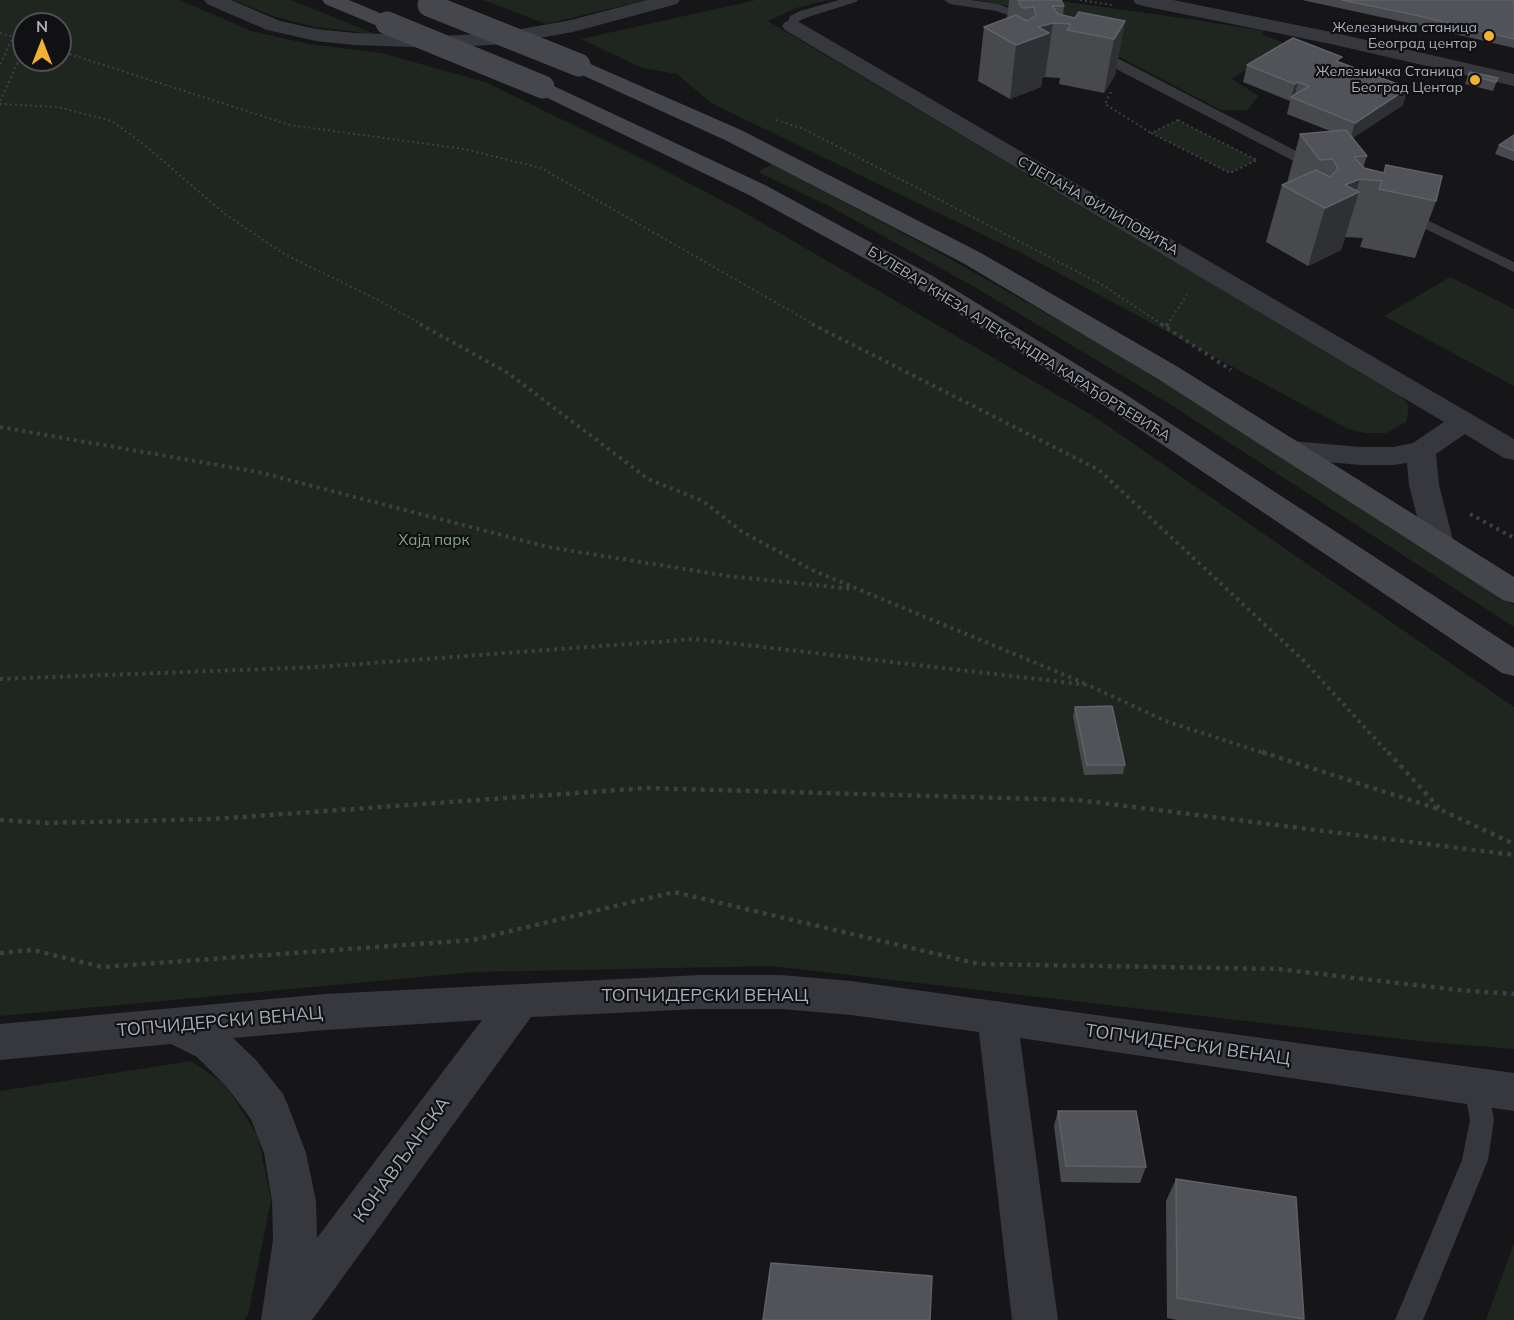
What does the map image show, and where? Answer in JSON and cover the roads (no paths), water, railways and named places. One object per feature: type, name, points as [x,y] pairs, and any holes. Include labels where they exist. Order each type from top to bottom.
[{"type":"main road","name":"БУЛЕВАР КНЕЗА АЛЕКСАНДРА КАРАЂОРЂЕВИЋА","points":[[333,0],[543,87],[690,157],[835,231],[922,280],[1115,400],[1514,664]]},
{"type":"main road","points":[[422,3],[579,65],[733,135],[972,258],[1292,450],[1514,592]]},
{"type":"main road","points":[[690,157],[733,135]]},
{"type":"street","points":[[214,0],[274,26],[306,33],[355,39],[442,42],[505,38],[551,30],[670,0]]},
{"type":"street","points":[[1143,0],[1331,38],[1514,80]]},
{"type":"street","points":[[1227,0],[1386,33],[1514,64]]},
{"type":"street","name":"СТЈЕПАНА ФИЛИПОВИЋА","points":[[792,26],[1514,451]]},
{"type":"street","points":[[1292,450],[1361,456],[1393,456],[1421,451],[1465,421]]},
{"type":"street","points":[[1421,451],[1424,485],[1439,544]]},
{"type":"street","name":"ТОПЧИДЕРСКИ ВЕНАЦ","points":[[0,1042],[325,1012],[699,992],[781,992],[851,998],[997,1017],[1495,1089]]},
{"type":"street","name":"КОНАВЉАНСКА","points":[[285,1319],[520,1000]]},
{"type":"street","points":[[997,1017],[1035,1320]]},
{"type":"street","points":[[177,1027],[212,1044],[241,1073],[268,1108],[285,1153],[294,1201],[295,1240],[285,1319]]},
{"type":"lane","name":"СТЈЕПАНА ФИЛИПОВИЋА","points":[[792,26],[794,19],[804,14],[852,0]]},
{"type":"lane","points":[[950,0],[998,8],[1043,23]]},
{"type":"lane","points":[[1085,44],[1124,68],[1331,175]]},
{"type":"lane","points":[[1394,208],[1514,268]]},
{"type":"lane","points":[[1408,1320],[1475,1160],[1482,1120],[1495,1089]]},
{"type":"place","name":"Железничка станица Београд центар","points":[[1489,36]]},
{"type":"place","name":"Железничка Станица Београд Центар","points":[[1475,80]]},
{"type":"park label","name":"Хајд парк","points":[[434,540]]}]
